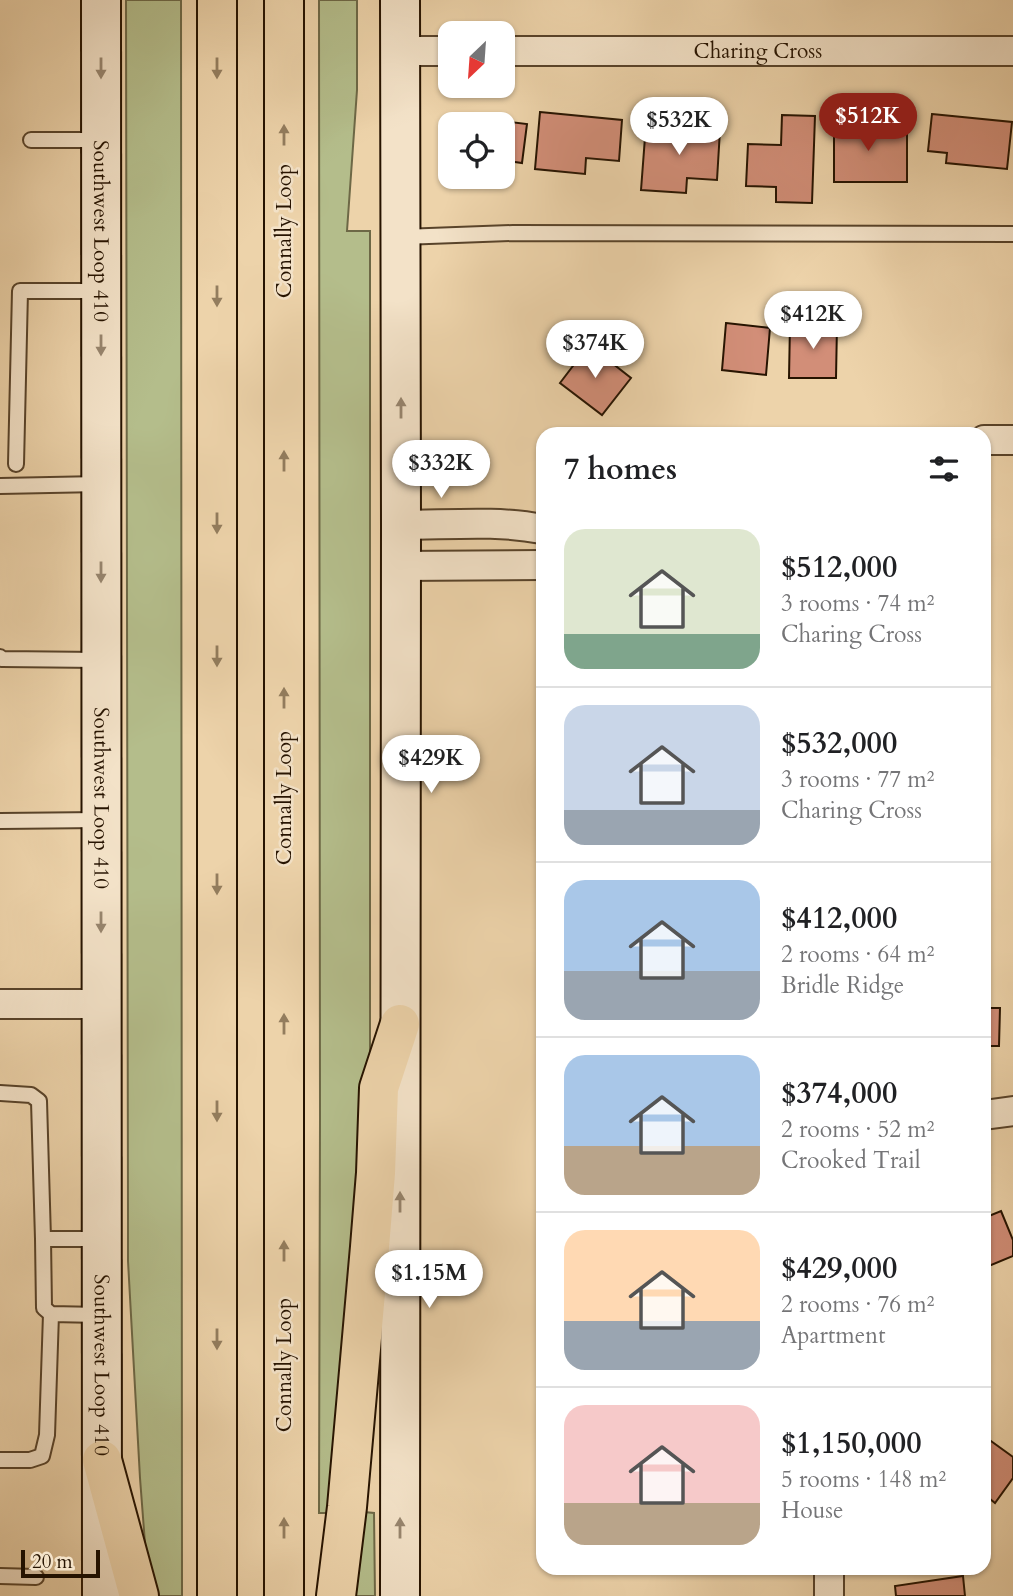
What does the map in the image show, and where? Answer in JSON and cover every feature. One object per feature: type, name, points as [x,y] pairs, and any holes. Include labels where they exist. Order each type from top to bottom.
[{"type":"highway","points":[[217,0],[217,1596]]},
{"type":"highway","name":"Connally Loop","points":[[284,0],[284,1596]]},
{"type":"highway","points":[[337,1596],[371,1235],[379,1088],[400,1024]]},
{"type":"highway","points":[[102,1460],[139,1596]]},
{"type":"main road","name":"Southwest Loop 410","points":[[100,0],[102,1596]]},
{"type":"main road","points":[[400,0],[400,1596]]},
{"type":"street","points":[[400,51],[438,51]]},
{"type":"street","name":"Charing Cross","points":[[515,51],[1013,51]]},
{"type":"street","points":[[991,440],[1013,440]]},
{"type":"street","points":[[401,525],[493,524],[536,528]]},
{"type":"street","points":[[401,566],[536,565]]},
{"type":"street","points":[[0,1004],[101,1004]]},
{"type":"street","points":[[991,1114],[1013,1111]]},
{"type":"street","points":[[829,1575],[829,1596]]},
{"type":"lane","points":[[31,140],[101,140]]},
{"type":"lane","points":[[400,237],[513,233],[1013,234]]},
{"type":"lane","points":[[16,464],[20,292],[101,291]]},
{"type":"lane","points":[[0,486],[100,484]]},
{"type":"lane","points":[[0,657],[101,660]]},
{"type":"lane","points":[[0,821],[102,820]]},
{"type":"lane","points":[[0,1093],[31,1095],[39,1101],[44,1308],[51,1314],[102,1315]]},
{"type":"lane","points":[[43,1238],[101,1239]]},
{"type":"lane","points":[[0,1460],[30,1460],[42,1456],[47,1435],[51,1314]]},
{"type":"lane","points":[[0,1576],[36,1577]]},
{"type":"green space","points":[[126,0],[181,0],[182,1596],[149,1596],[128,1261]]},
{"type":"green space","points":[[319,0],[357,0],[357,90],[347,231],[370,231],[370,1078],[337,1513],[319,1513]]},
{"type":"green space","points":[[364,1512],[374,1513],[375,1596],[355,1596]]},
{"type":"building","points":[[540,112],[622,120],[619,161],[586,158],[585,174],[535,169]]},
{"type":"building","points":[[932,114],[1012,122],[1007,169],[946,163],[947,153],[928,151]]},
{"type":"building","points":[[782,115],[815,116],[812,203],[776,202],[776,187],[746,186],[748,144],[781,145]]},
{"type":"building","points":[[834,116],[866,116],[865,133],[907,133],[907,182],[834,182]]},
{"type":"building","points":[[515,123],[527,124],[522,163],[515,162]]},
{"type":"building","points":[[646,124],[720,130],[717,180],[687,178],[686,193],[641,190]]},
{"type":"building","points":[[726,323],[770,328],[766,375],[722,370]]},
{"type":"building","points":[[790,324],[837,325],[836,378],[789,378]]},
{"type":"building","points":[[589,345],[631,378],[602,415],[560,383]]},
{"type":"building","points":[[991,1008],[1000,1008],[999,1046],[991,1046]]},
{"type":"building","points":[[1001,1211],[1013,1240],[1013,1256],[991,1265],[991,1215]]},
{"type":"building","points":[[991,1441],[1013,1457],[1013,1478],[995,1503],[991,1500]]},
{"type":"building","points":[[963,1576],[965,1596],[896,1596],[895,1586]]}]
